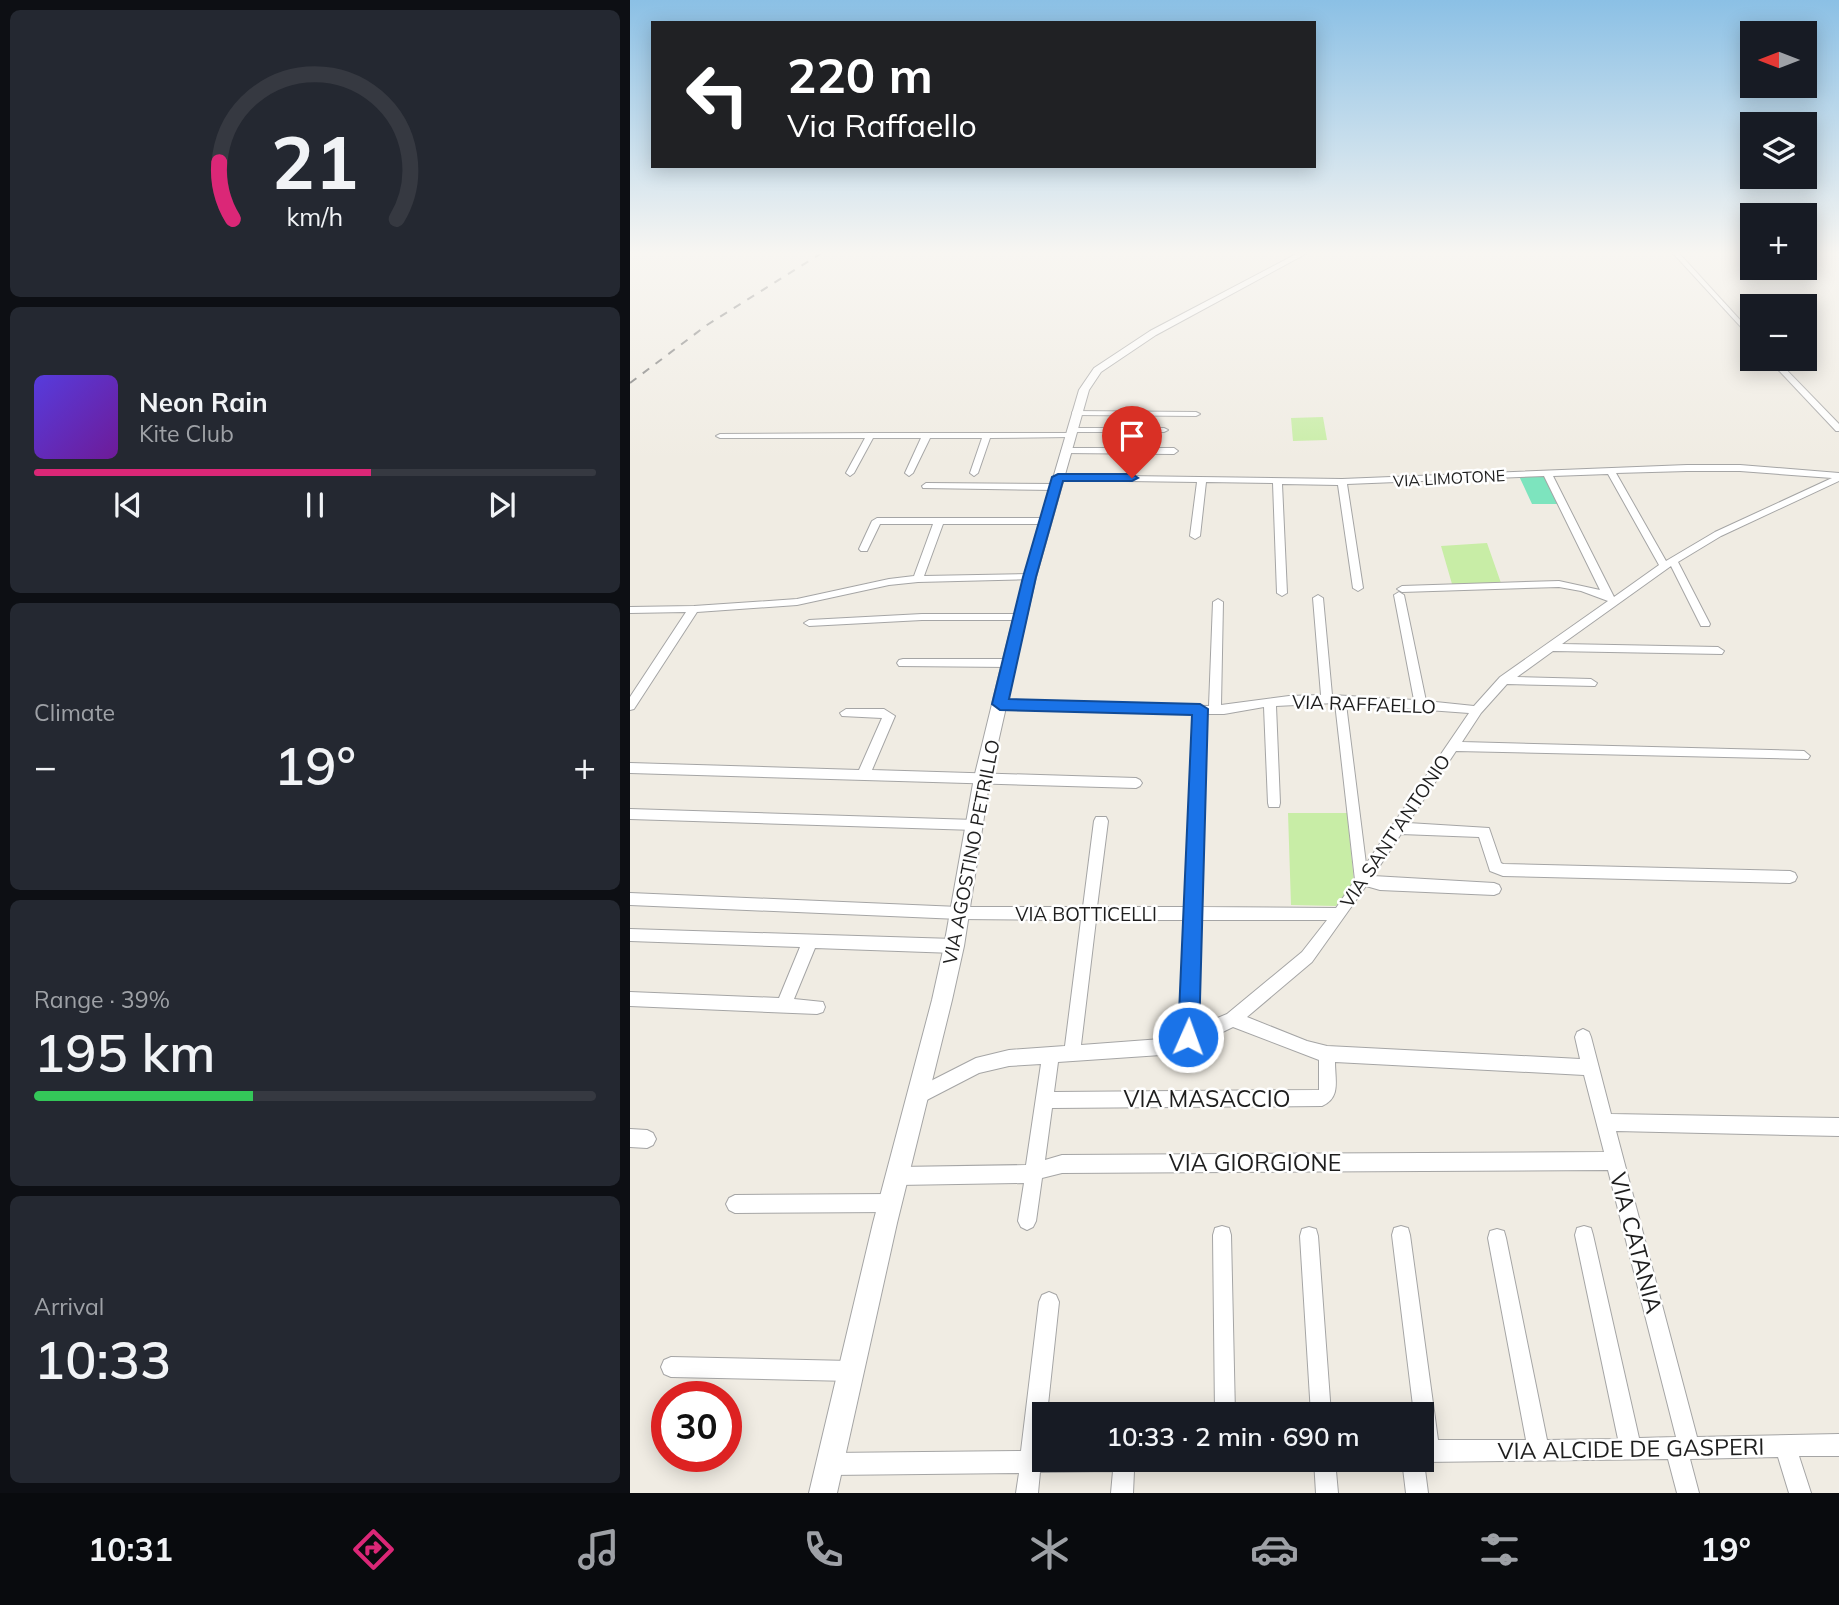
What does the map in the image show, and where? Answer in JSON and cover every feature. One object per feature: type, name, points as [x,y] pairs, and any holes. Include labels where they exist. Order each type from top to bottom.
[{"type":"street","name":"VIA AGOSTINO PETRILLO","points":[[823,1493],[954,946],[982,778],[1030,577],[1071,432],[1090,379],[1114,358],[1176,321]]},
{"type":"street","points":[[1783,371],[1839,429]]},
{"type":"street","points":[[1071,432],[1196,414]]},
{"type":"street","points":[[720,436],[987,435],[1164,430]]},
{"type":"street","points":[[1071,432],[1174,450]]},
{"type":"street","points":[[850,473],[871,435]]},
{"type":"street","points":[[909,472],[927,435]]},
{"type":"street","points":[[974,473],[987,435]]},
{"type":"street","points":[[779,450],[789,436]]},
{"type":"street","name":"VIA LIMOTONE","points":[[926,486],[1202,479],[1342,482],[1610,470],[1740,468],[1839,477]]},
{"type":"street","points":[[1610,470],[1705,624]]},
{"type":"street","points":[[1547,473],[1610,599]]},
{"type":"street","name":"VIA SANT'ANTONIO","points":[[919,1096],[976,1066],[1009,1058],[1161,1046],[1233,1018],[1307,957],[1340,914],[1477,710],[1504,680],[1551,647],[1610,599],[1669,563],[1718,534],[1839,477]]},
{"type":"street","points":[[1195,536],[1202,479]]},
{"type":"street","points":[[1277,481],[1282,593]]},
{"type":"street","points":[[1342,482],[1358,588]]},
{"type":"street","points":[[864,550],[877,521],[1045,521]]},
{"type":"street","points":[[918,579],[939,521]]},
{"type":"street","points":[[630,610],[797,602],[889,582],[918,579],[1030,577]]},
{"type":"street","points":[[1421,705],[1400,592],[1559,584],[1583,587],[1610,599]]},
{"type":"street","points":[[1318,598],[1361,879],[1380,884],[1494,889]]},
{"type":"street","points":[[1188,1037],[1193,914],[1218,603]]},
{"type":"street","points":[[630,706],[694,609]]},
{"type":"street","points":[[809,623],[922,617],[1020,617]]},
{"type":"street","points":[[1551,647],[1718,650]]},
{"type":"street","points":[[903,663],[1009,663]]},
{"type":"street","points":[[1504,680],[1591,683]]},
{"type":"street","name":"VIA RAFFAELLO","points":[[1000,704],[1208,710],[1288,700],[1334,699],[1477,710]]},
{"type":"street","points":[[1270,704],[1273,803]]},
{"type":"street","points":[[846,713],[884,713],[889,716],[864,774]]},
{"type":"street","points":[[1452,746],[1804,756]]},
{"type":"street","points":[[630,768],[1136,783]]},
{"type":"street","points":[[630,814],[975,825]]},
{"type":"street","points":[[1072,1052],[1101,821]]},
{"type":"street","points":[[1396,828],[1484,832],[1496,867],[1503,870],[1790,877]]},
{"type":"street","name":"VIA BOTTICELLI","points":[[630,899],[959,913],[1340,914]]},
{"type":"street","points":[[630,935],[954,946]]},
{"type":"street","points":[[783,1006],[810,942]]},
{"type":"street","points":[[630,999],[817,1007]]},
{"type":"street","points":[[1233,1018],[1307,1049],[1327,1054],[1590,1067]]},
{"type":"street","name":"VIA CATANIA","points":[[1583,1037],[1683,1448],[1688,1493]]},
{"type":"street","points":[[1027,1221],[1051,1054]]},
{"type":"street","name":"VIA MASACCIO","points":[[1044,1100],[1322,1098],[1327,1094],[1327,1054]]},
{"type":"street","points":[[1604,1122],[1839,1127]]},
{"type":"street","name":"VIA GIORGIONE","points":[[898,1176],[1034,1174],[1062,1164],[1615,1161]]},
{"type":"street","points":[[735,1204],[891,1203]]},
{"type":"street","points":[[1222,1236],[1225,1402]]},
{"type":"street","points":[[1309,1236],[1320,1402]]},
{"type":"street","points":[[1401,1236],[1417,1402]]},
{"type":"street","points":[[1584,1236],[1631,1448]]},
{"type":"street","points":[[1497,1237],[1539,1451]]},
{"type":"street","points":[[1027,1493],[1049,1302]]},
{"type":"street","points":[[671,1367],[851,1371]]},
{"type":"street","name":"VIA ALCIDE DE GASPERI","points":[[1434,1454],[1839,1445]]},
{"type":"street","points":[[1785,1446],[1800,1493]]},
{"type":"street","points":[[830,1464],[1030,1461]]},
{"type":"street","points":[[1122,1493],[1123,1472]]},
{"type":"street","points":[[1326,1472],[1327,1493]]},
{"type":"street","points":[[1417,1493],[1420,1472]]},
{"type":"green space","points":[[1323,417],[1327,440],[1293,441],[1291,418]]},
{"type":"green space","points":[[1519,476],[1546,476],[1560,504],[1532,504]]},
{"type":"green space","points":[[1487,543],[1501,583],[1452,584],[1441,546]]},
{"type":"green space","points":[[1288,813],[1347,813],[1354,881],[1336,906],[1291,905]]},
{"type":"railway","points":[[630,383],[714,321]]},
{"type":"route","points":[[1132,478],[1058,477],[1030,577],[1000,704],[1112,709],[1200,709],[1188,1037]]}]
